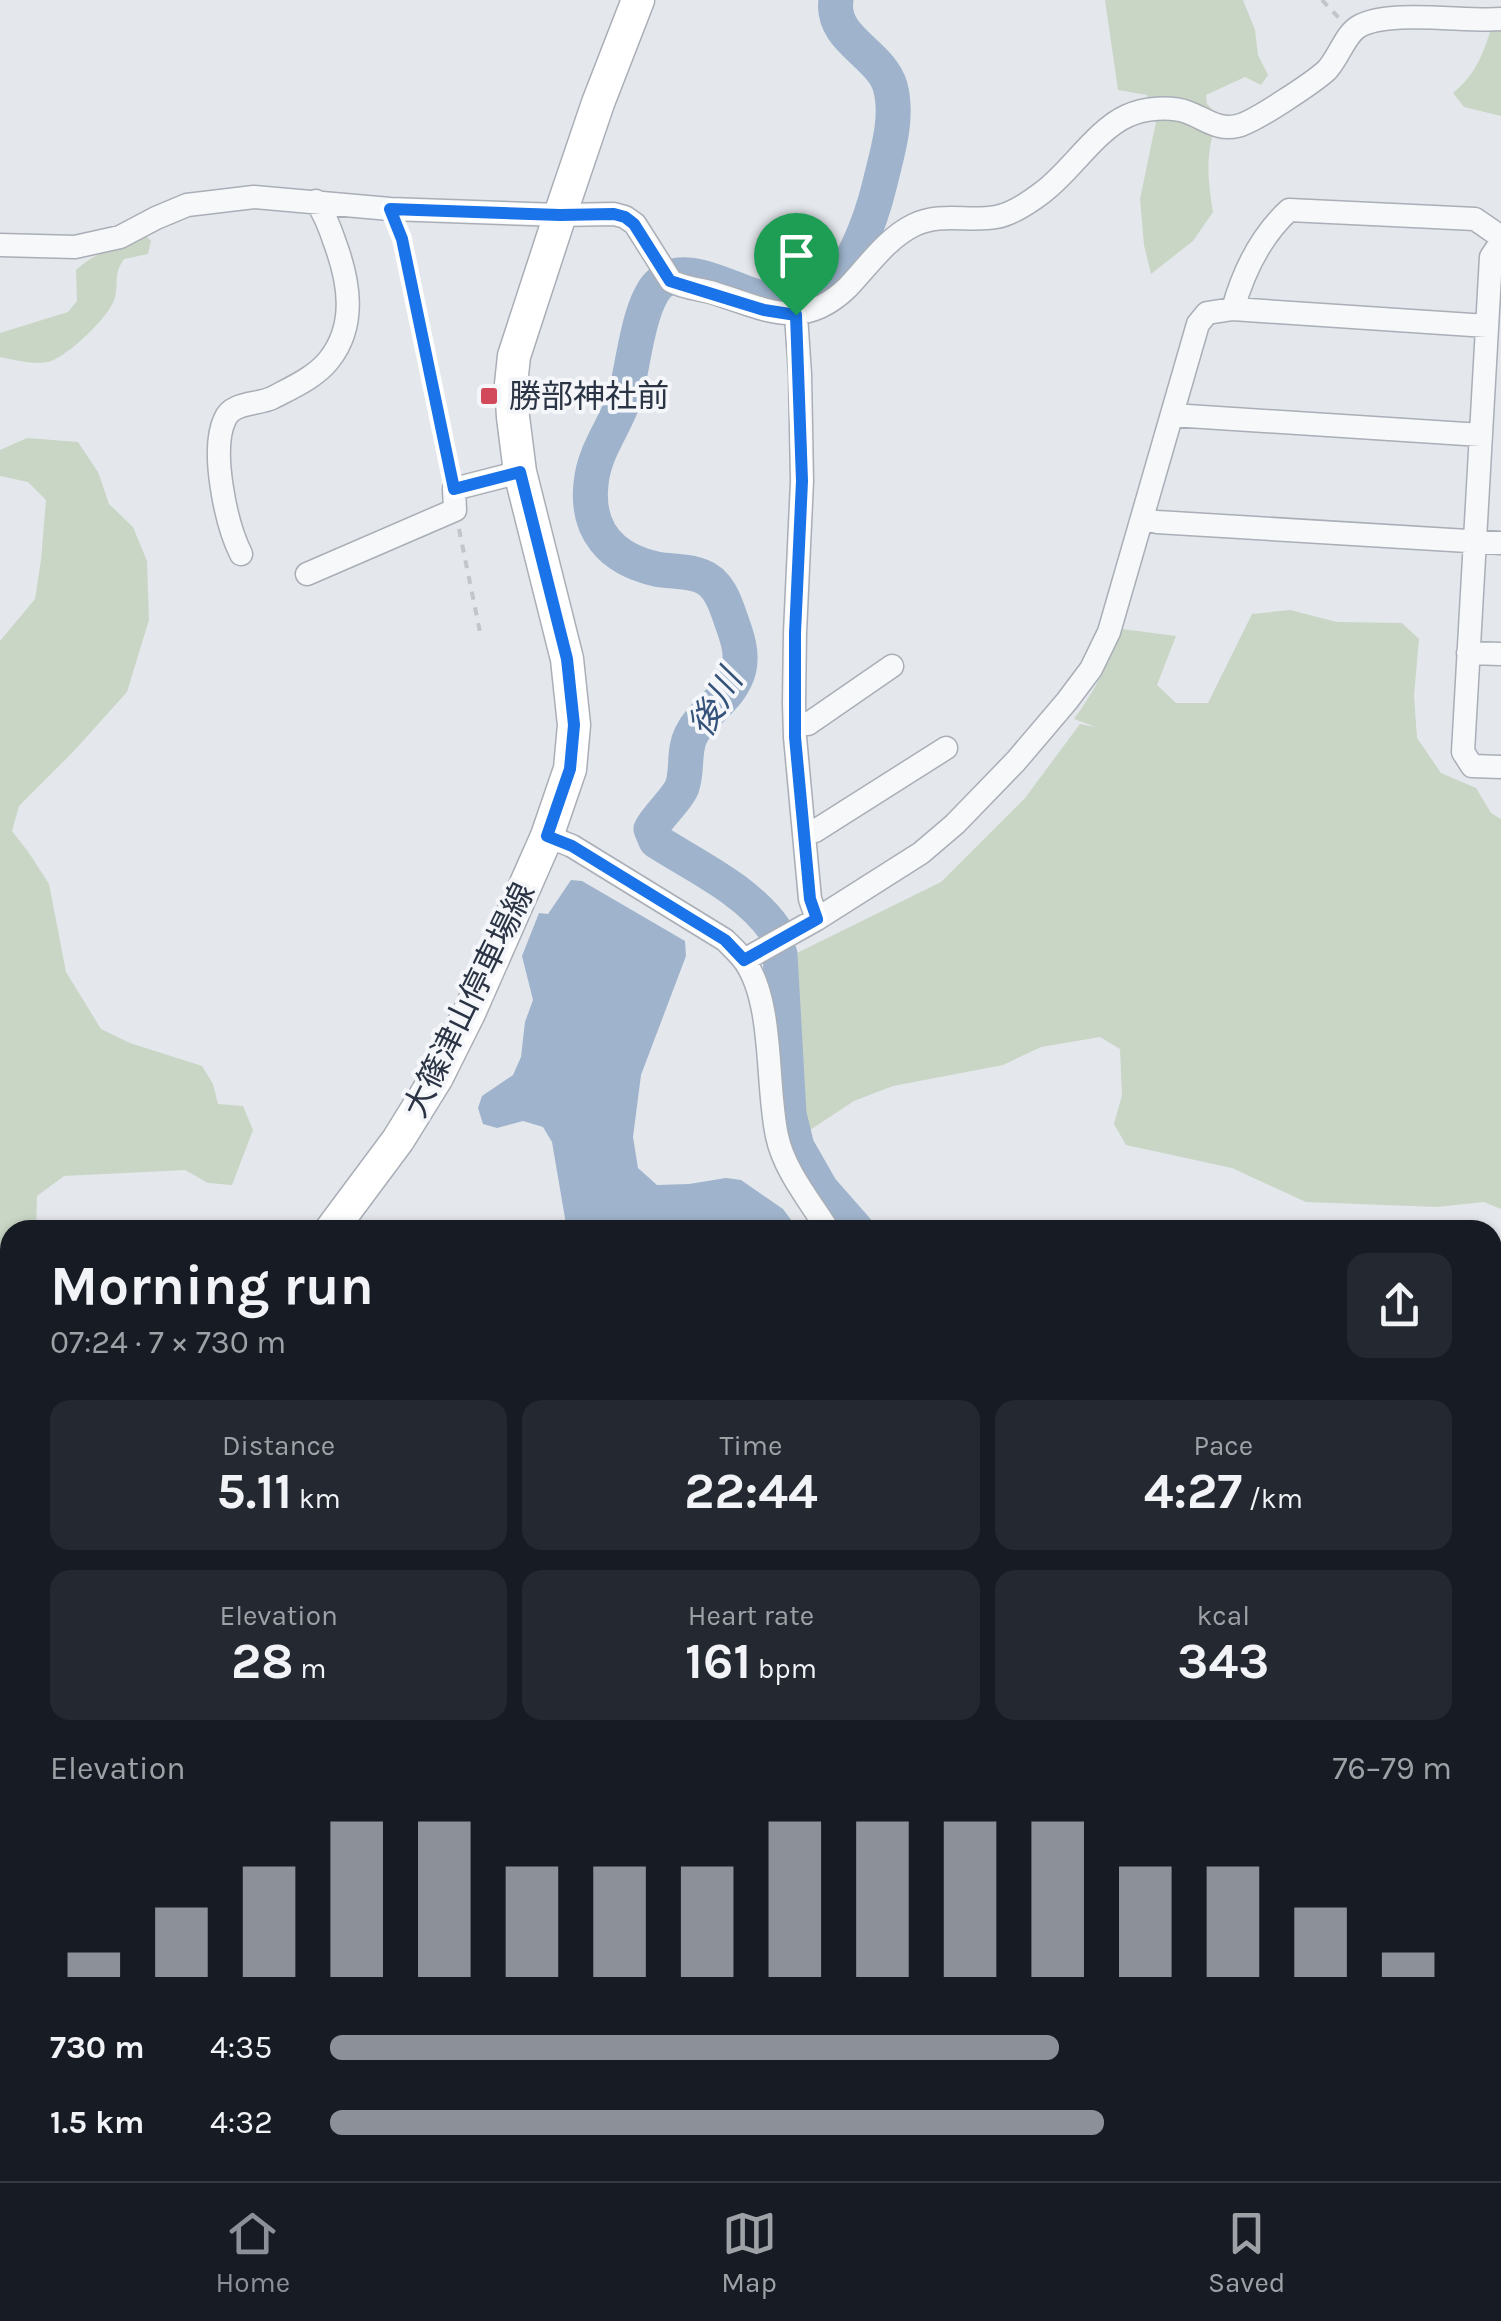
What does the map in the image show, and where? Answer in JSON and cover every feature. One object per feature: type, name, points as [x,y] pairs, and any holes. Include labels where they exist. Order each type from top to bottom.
[{"type":"main road","name":"大篠津山停車場線","points":[[338,1220],[398,1140],[437,1076],[547,836],[570,769],[574,725],[567,659],[520,472],[511,384],[514,356],[560,215],[638,0]]},
{"type":"street","points":[[0,245],[74,247],[120,237],[187,206],[254,197],[390,209],[614,214],[634,224],[667,276],[764,310],[796,315],[822,307],[845,290],[911,226],[930,219],[994,218],[1009,214],[1042,193],[1108,129],[1127,116],[1152,109],[1184,111],[1216,126],[1236,127],[1258,117],[1325,72],[1346,40],[1363,24],[1423,17],[1501,19]]},
{"type":"street","points":[[240,554],[226,512],[219,459],[225,416],[235,408],[268,400],[315,373],[342,339],[348,308],[346,270],[316,201]]},
{"type":"street","points":[[1233,310],[1240,284],[1256,255],[1289,210],[1474,218],[1501,240],[1492,258],[1487,326],[1464,752],[1472,766],[1501,768]]},
{"type":"street","points":[[744,960],[922,853],[1016,761],[1092,669],[1109,632],[1198,324],[1207,313],[1233,310],[1487,326]]},
{"type":"street","points":[[796,315],[802,481],[795,724],[810,899],[817,919]]},
{"type":"street","points":[[1172,416],[1480,435]]},
{"type":"street","points":[[307,574],[455,499],[520,472]]},
{"type":"street","points":[[1142,518],[1501,543]]},
{"type":"street","points":[[1468,653],[1501,654]]},
{"type":"street","points":[[795,724],[808,724],[892,666]]},
{"type":"street","points":[[804,832],[815,830],[946,748]]},
{"type":"street","points":[[547,836],[572,846],[725,940],[744,960],[762,1007],[777,1140],[792,1174],[822,1220]]},
{"type":"path","points":[[390,209],[402,239],[480,632]]},
{"type":"green space","points":[[1105,0],[1243,0],[1255,30],[1258,55],[1268,75],[1261,85],[1245,77],[1206,95],[1207,104],[1219,116],[1208,164],[1213,212],[1193,241],[1151,274],[1140,199],[1156,122],[1147,95],[1118,90]]},
{"type":"green space","points":[[1501,29],[1501,116],[1464,107],[1453,93],[1476,66],[1490,32]]},
{"type":"green space","points":[[143,233],[151,241],[148,254],[124,259],[112,305],[76,345],[48,362],[0,357],[0,333],[68,312],[77,301],[76,270]]},
{"type":"green space","points":[[27,438],[78,442],[98,472],[109,504],[133,527],[147,561],[149,620],[127,692],[19,806],[12,831],[49,884],[66,972],[101,1029],[130,1043],[202,1066],[213,1084],[218,1104],[243,1106],[253,1130],[232,1185],[208,1183],[185,1170],[64,1176],[37,1196],[36,1220],[0,1220],[0,641],[35,599],[46,500],[28,482],[0,476],[0,450]]},
{"type":"green space","points":[[1290,610],[1337,622],[1402,623],[1419,639],[1414,696],[1417,738],[1441,773],[1476,788],[1491,813],[1501,819],[1501,1209],[1484,1202],[1437,1207],[1306,1202],[1232,1168],[1126,1145],[1114,1124],[1122,1095],[1120,1049],[1100,1037],[1041,1047],[1003,1065],[893,1086],[854,1101],[807,1132],[795,1115],[791,1060],[789,975],[797,953],[941,882],[1025,798],[1080,724],[1096,727],[1074,719],[1101,676],[1122,629],[1176,636],[1157,685],[1176,703],[1208,703],[1252,614]]},
{"type":"water","points":[[571,880],[582,881],[685,941],[686,956],[641,1075],[633,1137],[638,1168],[657,1185],[741,1180],[783,1209],[791,1220],[565,1220],[552,1142],[543,1127],[523,1121],[497,1128],[483,1124],[478,1108],[482,1096],[513,1075],[521,1057],[525,1022],[533,1000],[522,956],[539,913],[548,914]]},
{"type":"waterway","name":"後川","points":[[775,930],[736,891],[656,841],[651,829],[682,787],[691,735],[730,688],[739,669],[738,643],[726,605],[707,579],[656,569],[614,550],[593,515],[591,484],[596,460],[626,393],[646,306],[658,285],[673,276],[691,275],[776,303],[797,305],[828,292],[849,265],[871,213],[886,160],[893,123],[892,98],[885,74],[840,25],[836,0]]},
{"type":"waterway","name":"後川","points":[[780,954],[789,1114],[797,1147],[821,1189],[848,1220]]},
{"type":"place","name":"勝部神社前","points":[[489,396]]},
{"type":"route","points":[[390,209],[614,214],[634,224],[670,281],[764,310],[796,315],[802,481],[795,737],[810,899],[817,919],[744,960],[725,940],[572,846],[547,836],[570,769],[574,725],[567,659],[520,472],[454,489],[402,239],[390,209]]}]
